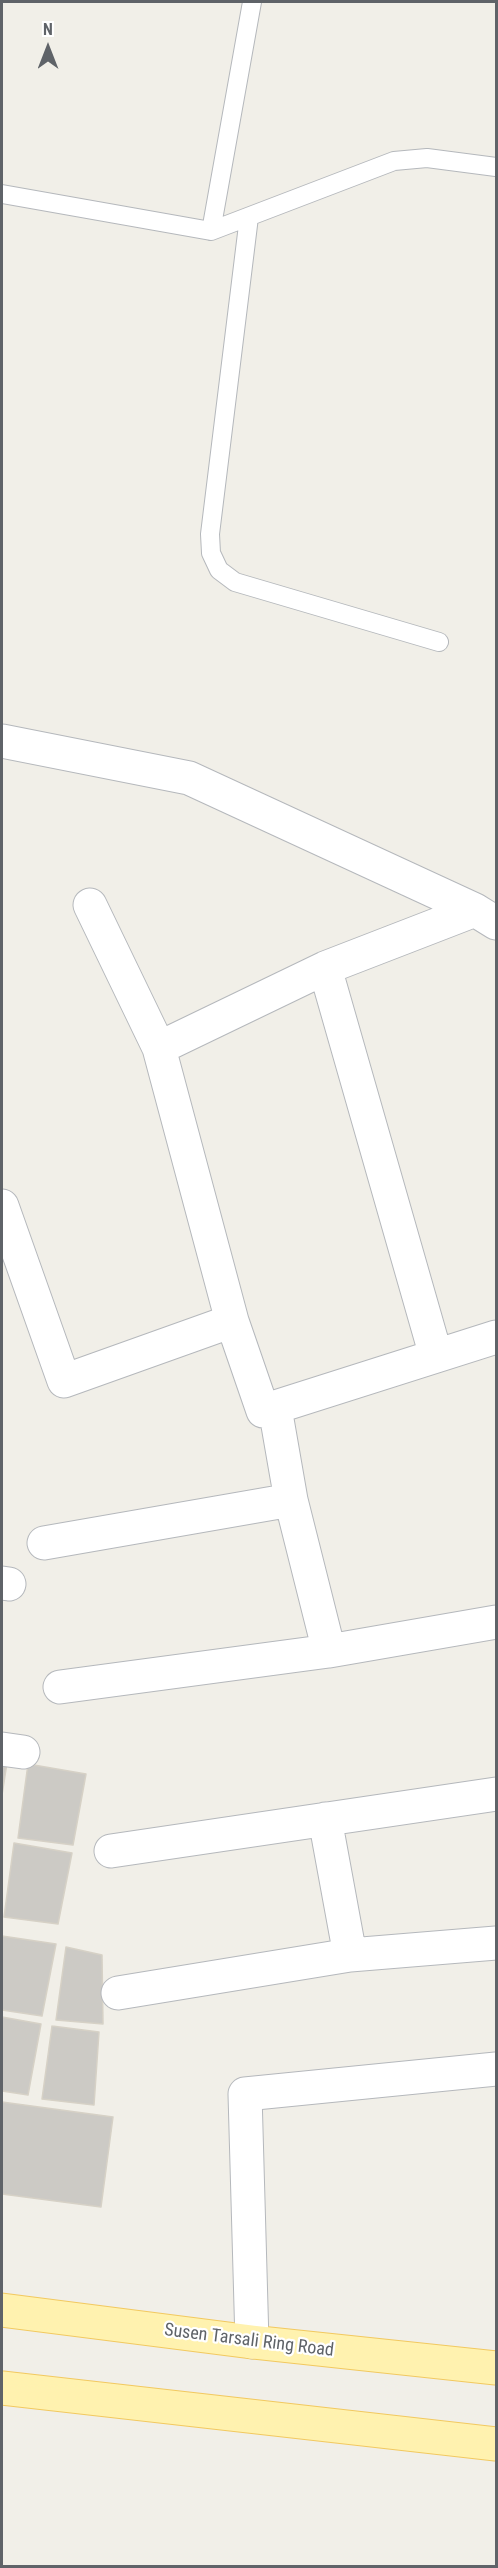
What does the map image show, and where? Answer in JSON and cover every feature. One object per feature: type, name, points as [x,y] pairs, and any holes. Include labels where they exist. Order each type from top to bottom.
[{"type":"main road","name":"Susen Tarsali Ring Road","points":[[2,2310],[252,2342],[496,2368]]},
{"type":"main road","points":[[2,2388],[496,2444]]},
{"type":"street","points":[[2,741],[189,778],[486,916]]},
{"type":"street","points":[[90,905],[159,1048],[232,1321],[263,1411],[496,1336]]},
{"type":"street","points":[[159,1048],[325,968],[486,916]]},
{"type":"street","points":[[325,968],[436,1356]]},
{"type":"street","points":[[2,1206],[64,1381],[232,1321]]},
{"type":"street","points":[[275,1408],[291,1500],[330,1651]]},
{"type":"street","points":[[44,1543],[291,1500]]},
{"type":"street","points":[[60,1687],[330,1651],[496,1622]]},
{"type":"street","points":[[111,1851],[496,1794]]},
{"type":"street","points":[[325,1819],[350,1955]]},
{"type":"street","points":[[118,1993],[350,1955],[496,1943]]},
{"type":"street","points":[[252,2342],[245,2094],[496,2069]]},
{"type":"lane","points":[[211,231],[252,2]]},
{"type":"lane","points":[[2,194],[211,231],[394,161],[428,158],[496,167]]},
{"type":"lane","points":[[249,217],[210,534],[211,553],[219,570],[235,582],[439,642]]},
{"type":"building","points":[[2,1763],[7,1763],[2,1795]]},
{"type":"building","points":[[28,1764],[86,1774],[73,1845],[18,1838]]},
{"type":"building","points":[[14,1843],[72,1853],[58,1924],[4,1917]]},
{"type":"building","points":[[2,1936],[56,1944],[42,2016],[2,2010]]},
{"type":"building","points":[[66,1947],[102,1955],[103,2024],[56,2020]]},
{"type":"building","points":[[2,2017],[41,2024],[28,2095],[2,2091]]},
{"type":"building","points":[[52,2026],[99,2032],[94,2105],[42,2099]]},
{"type":"building","points":[[2,2102],[113,2117],[101,2207],[2,2194]]}]
